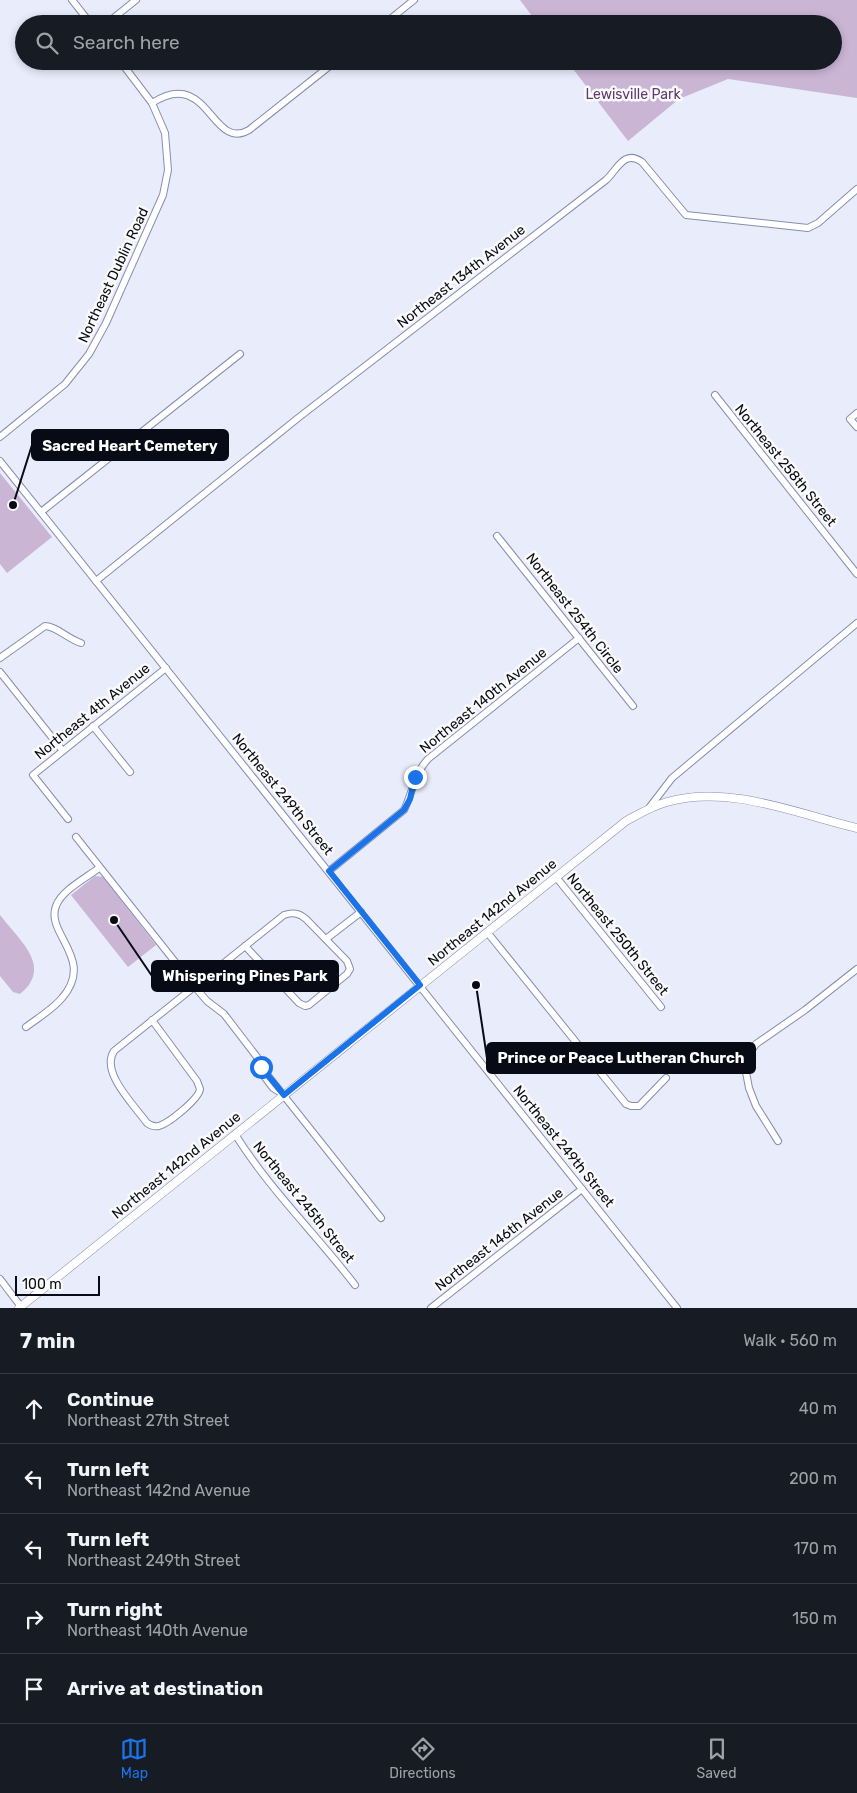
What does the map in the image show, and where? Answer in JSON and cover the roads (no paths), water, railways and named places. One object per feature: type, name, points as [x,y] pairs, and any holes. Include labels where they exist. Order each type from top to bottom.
[{"type":"main road","points":[[648,808],[681,798],[703,796],[732,798],[857,828]]},
{"type":"main road","name":"Northeast 142nd Avenue","points":[[21,1307],[613,830],[648,808]]},
{"type":"street","points":[[72,0],[84,15]]},
{"type":"street","points":[[117,15],[136,0]]},
{"type":"street","points":[[395,15],[414,0]]},
{"type":"street","name":"Northeast Dublin Road","points":[[0,437],[65,384],[89,354],[106,323],[163,195],[168,170],[168,145],[152,103],[127,70]]},
{"type":"street","points":[[152,103],[171,95],[193,96],[199,100],[225,130],[240,134],[249,130],[325,70]]},
{"type":"street","name":"Northeast 134th Avenue","points":[[96,580],[298,418],[606,180],[623,160],[634,158],[642,162],[686,215],[808,228],[818,223],[857,190]]},
{"type":"street","points":[[42,512],[240,354]]},
{"type":"street","name":"Northeast 258th Street","points":[[714,395],[857,574]]},
{"type":"street","points":[[857,414],[850,419],[857,427]]},
{"type":"street","name":"Northeast 249th Street","points":[[0,461],[677,1308]]},
{"type":"street","name":"Northeast 254th Circle","points":[[497,536],[633,706]]},
{"type":"street","name":"Northeast 142nd Avenue","points":[[648,808],[672,778],[857,623]]},
{"type":"street","points":[[0,658],[45,626],[53,627],[69,639],[82,643]]},
{"type":"street","name":"Northeast 140th Avenue","points":[[329,871],[404,810],[410,799],[415,777],[428,759],[579,638]]},
{"type":"street","name":"Northeast 4th Avenue","points":[[68,819],[33,775],[166,668]]},
{"type":"street","points":[[0,672],[62,750]]},
{"type":"street","points":[[93,726],[130,772]]},
{"type":"street","points":[[76,836],[99,868],[207,1002],[224,1014],[257,1057],[261,1067],[381,1218]]},
{"type":"street","points":[[26,1027],[62,998],[70,986],[74,971],[72,956],[55,922],[56,906],[65,894],[99,868]]},
{"type":"street","name":"Northeast 250th Street","points":[[556,876],[661,1006]]},
{"type":"street","points":[[326,940],[361,912]]},
{"type":"street","points":[[152,1020],[197,1081],[199,1092],[196,1099],[162,1125],[154,1127],[147,1123],[112,1074],[109,1062],[114,1051],[152,1020],[195,987],[245,946],[284,915],[293,913],[302,916],[350,966],[347,974],[310,1005],[305,1006],[245,946]]},
{"type":"street","points":[[487,932],[626,1104],[639,1106],[666,1078]]},
{"type":"street","points":[[778,1141],[756,1106],[749,1088],[745,1067],[747,1057],[756,1044],[805,1010],[857,969]]},
{"type":"street","name":"Northeast 245th Street","points":[[235,1134],[247,1154],[276,1191],[356,1284]]},
{"type":"street","name":"Northeast 146th Avenue","points":[[431,1308],[582,1189]]},
{"type":"street","points":[[0,1279],[21,1307]]},
{"type":"place","name":"Sacred Heart Cemetery","points":[[13,505]]},
{"type":"place","name":"Whispering Pines Park","points":[[114,920]]},
{"type":"place","name":"Prince or Peace Lutheran Church","points":[[476,985]]},
{"type":"park label","name":"Lewisville Park","points":[[633,94]]}]
